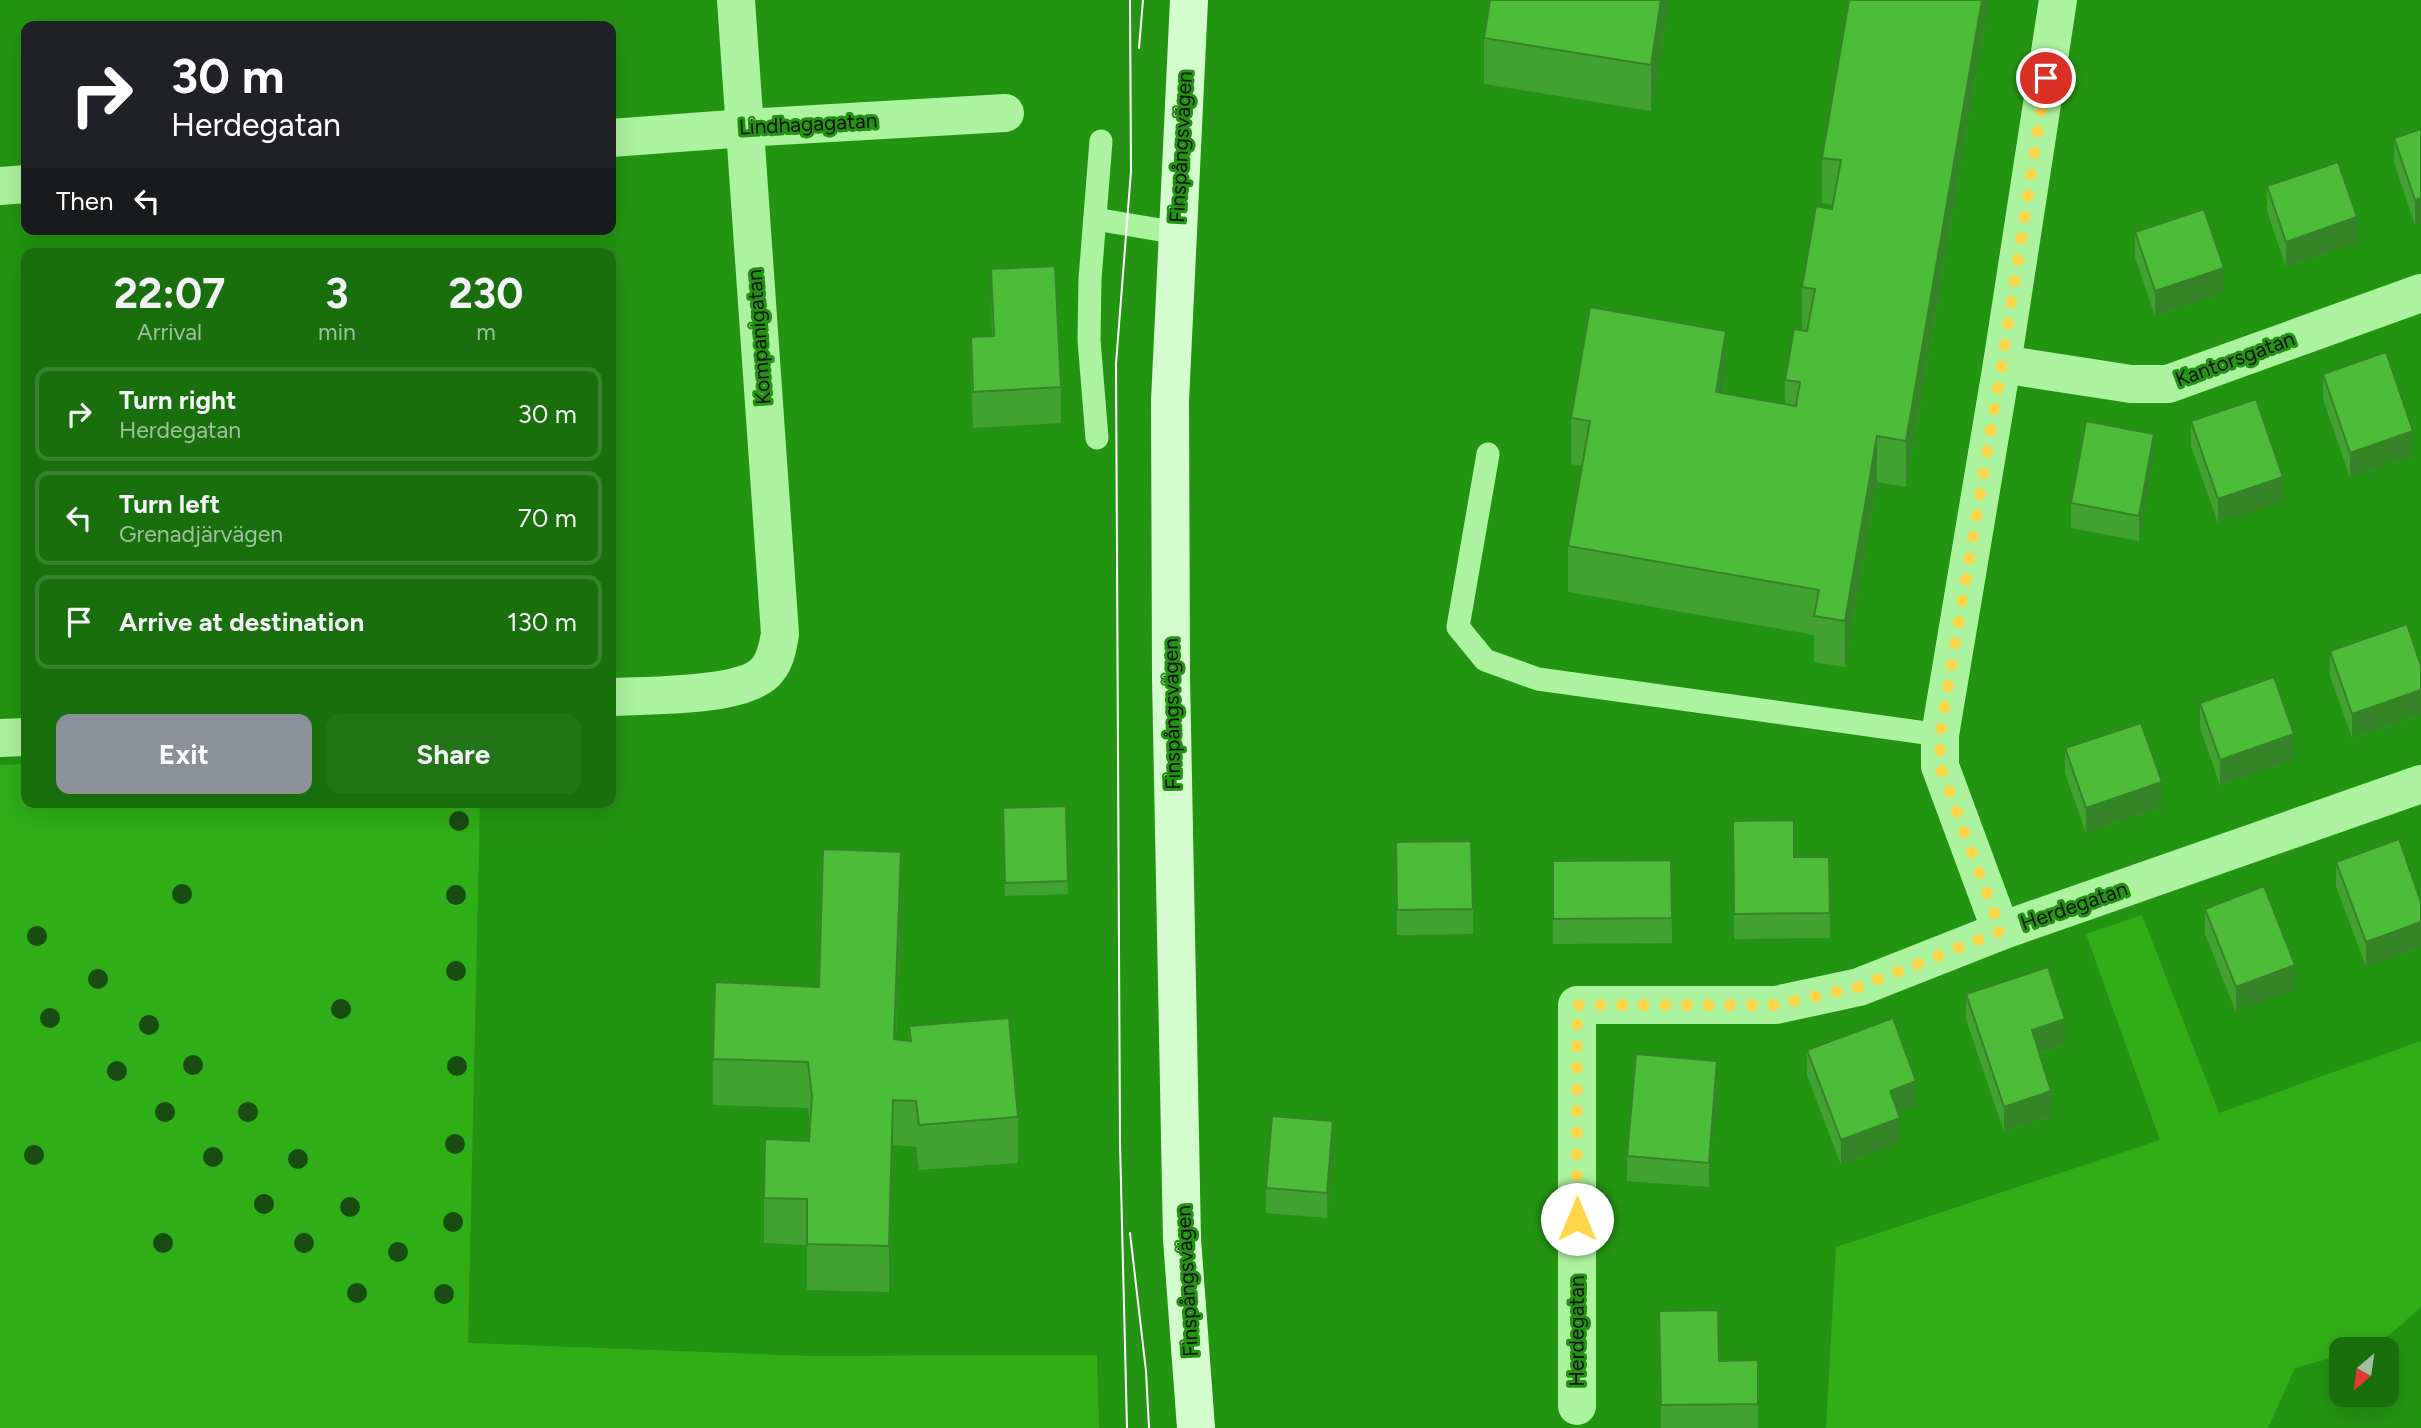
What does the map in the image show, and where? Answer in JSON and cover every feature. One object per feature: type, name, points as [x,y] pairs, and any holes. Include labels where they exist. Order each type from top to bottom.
[{"type":"main road","name":"Finspångsvägen","points":[[1189,0],[1170,401],[1171,691],[1182,1239],[1196,1428]]},
{"type":"street","name":"Kompanigatan","points":[[616,697],[728,690],[751,683],[767,671],[776,655],[780,634],[736,0]]},
{"type":"street","points":[[2001,931],[1940,766],[1940,735],[2002,364],[2058,0]]},
{"type":"street","name":"Lindhagagatan","points":[[616,138],[1005,113]]},
{"type":"street","points":[[0,186],[21,184]]},
{"type":"street","name":"Kantorsgatan","points":[[2002,364],[2130,384],[2168,384],[2421,293]]},
{"type":"street","points":[[0,738],[21,737]]},
{"type":"street","name":"Herdegatan","points":[[1577,1406],[1577,1005],[1776,1005],[1859,987],[2001,931],[2421,784]]},
{"type":"lane","points":[[1097,438],[1089,340],[1090,279],[1101,141]]},
{"type":"lane","points":[[1095,219],[1178,233]]},
{"type":"lane","points":[[1488,454],[1458,627],[1485,660],[1538,679],[1940,735]]},
{"type":"green space","points":[[21,764],[21,808],[480,808],[468,1343],[811,1356],[1097,1355],[1099,1428],[0,1428],[0,765]]},
{"type":"green space","points":[[2142,915],[2219,1113],[2421,1041],[2421,1307],[2386,1337],[2329,1337],[2329,1358],[2295,1368],[2268,1428],[1826,1428],[1836,1247],[2160,1140],[2086,934]]},
{"type":"building","points":[[1490,0],[1661,0],[1651,65],[1484,38]]},
{"type":"building","points":[[1849,0],[1982,0],[1906,441],[1877,436],[1845,621],[1814,616],[1819,590],[1568,546],[1590,421],[1571,418],[1590,307],[1726,331],[1716,392],[1796,406],[1800,382],[1785,380],[1794,329],[1807,331],[1815,289],[1802,287],[1816,206],[1832,209],[1841,160],[1822,158]]},
{"type":"building","points":[[2421,129],[2421,198],[2415,200],[2394,138]]},
{"type":"building","points":[[2338,162],[2357,217],[2286,242],[2267,186]]},
{"type":"building","points":[[2204,209],[2224,268],[2155,291],[2135,232]]},
{"type":"building","points":[[1055,266],[1061,387],[973,392],[971,337],[994,336],[991,269]]},
{"type":"building","points":[[2386,352],[2413,431],[2350,453],[2323,374]]},
{"type":"building","points":[[2256,399],[2283,477],[2218,499],[2191,421]]},
{"type":"building","points":[[2086,421],[2154,434],[2139,516],[2071,503]]},
{"type":"building","points":[[2407,624],[2421,666],[2421,690],[2352,714],[2330,651]]},
{"type":"building","points":[[2274,677],[2294,734],[2220,760],[2200,703]]},
{"type":"building","points":[[2141,723],[2162,782],[2086,808],[2065,748]]},
{"type":"building","points":[[1066,806],[1068,881],[1005,883],[1003,808]]},
{"type":"building","points":[[1794,820],[1794,857],[1829,857],[1830,913],[1734,914],[1733,821]]},
{"type":"building","points":[[2399,839],[2421,902],[2421,922],[2366,942],[2336,862]]},
{"type":"building","points":[[1471,841],[1473,909],[1397,910],[1396,842]]},
{"type":"building","points":[[823,849],[901,852],[894,1039],[911,1041],[909,1026],[1009,1018],[1018,1117],[919,1125],[916,1101],[893,1100],[889,1246],[807,1244],[807,1199],[764,1198],[765,1139],[809,1141],[812,1096],[808,1062],[713,1059],[715,982],[819,987]]},
{"type":"building","points":[[1671,860],[1672,918],[1553,919],[1553,861]]},
{"type":"building","points":[[2264,886],[2295,965],[2236,987],[2205,909]]},
{"type":"building","points":[[2048,967],[2065,1019],[2032,1030],[2051,1091],[2004,1107],[1966,994]]},
{"type":"building","points":[[1893,1018],[1916,1081],[1890,1091],[1900,1118],[1841,1140],[1807,1050]]},
{"type":"building","points":[[1636,1054],[1717,1061],[1709,1163],[1627,1156]]},
{"type":"building","points":[[1272,1116],[1333,1121],[1327,1193],[1266,1188]]},
{"type":"building","points":[[1718,1310],[1719,1361],[1758,1360],[1758,1404],[1661,1405],[1659,1311]]},
{"type":"tram line","points":[[1127,1428],[1120,1143],[1116,364],[1131,171],[1130,0]]},
{"type":"tram line","points":[[1139,48],[1143,0]]},
{"type":"tram line","points":[[1130,1233],[1146,1371],[1149,1428]]},
{"type":"route","points":[[1577,1219],[1577,1005],[1776,1005],[1859,987],[2001,931],[1940,766],[1940,735],[2002,364],[2046,78]]}]
